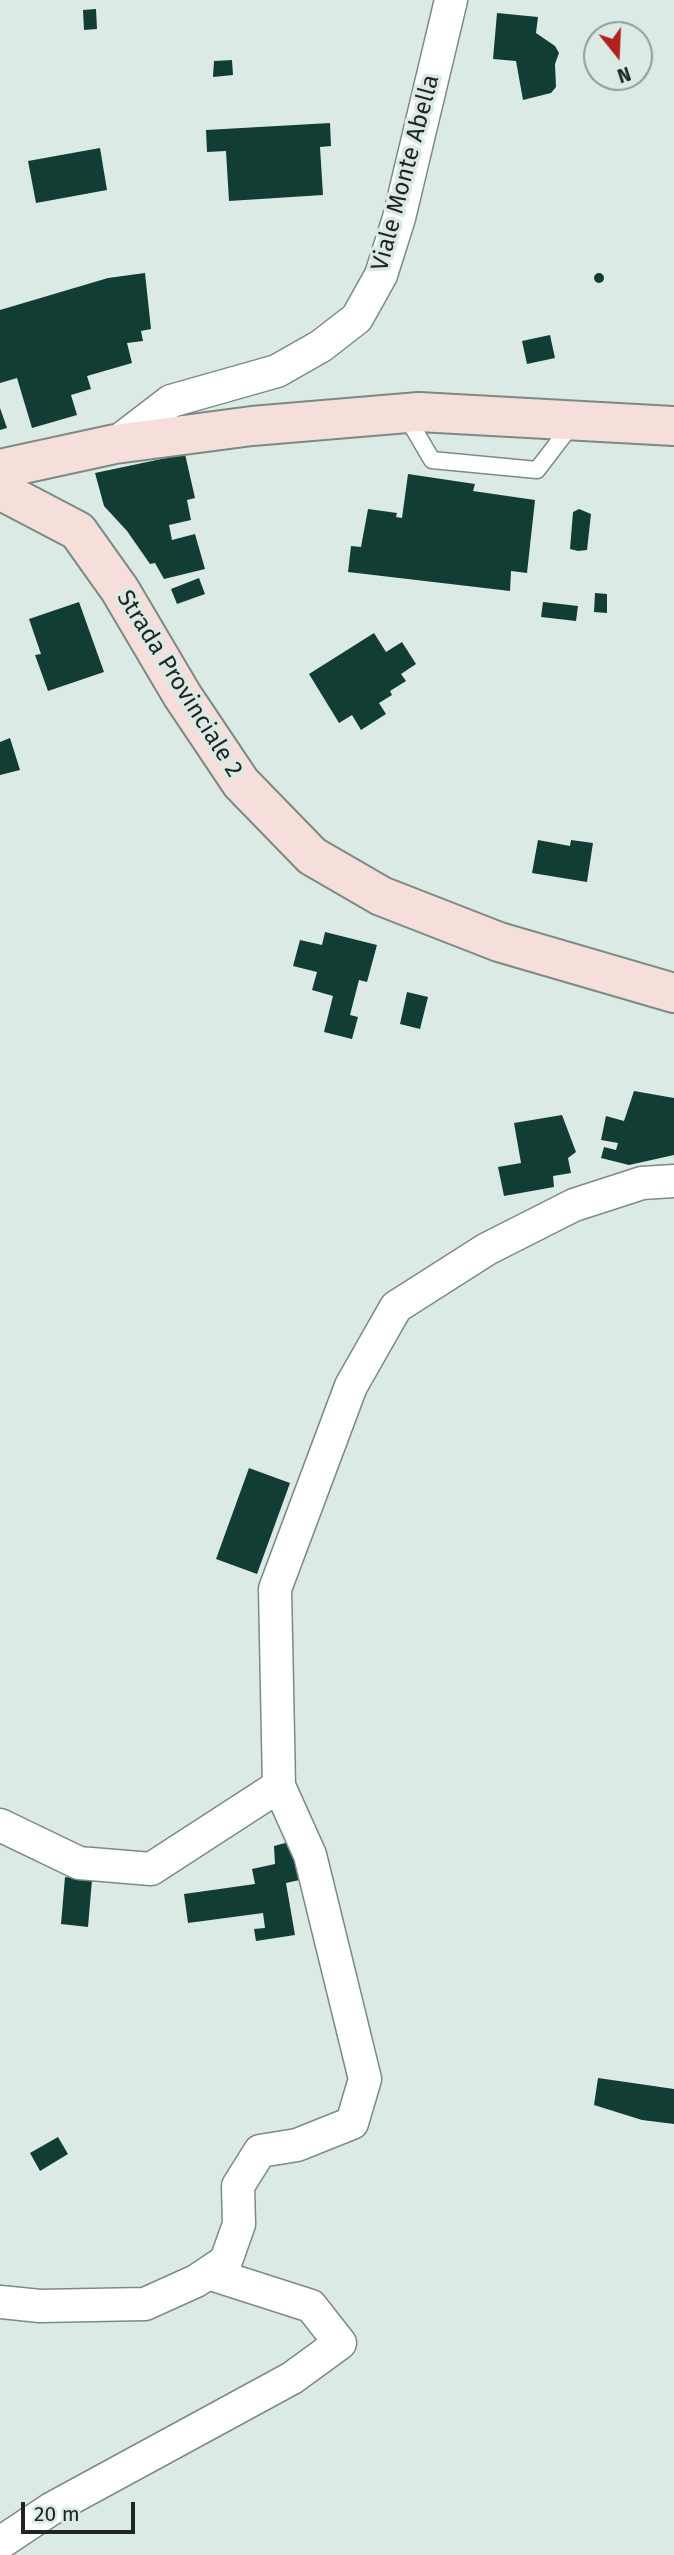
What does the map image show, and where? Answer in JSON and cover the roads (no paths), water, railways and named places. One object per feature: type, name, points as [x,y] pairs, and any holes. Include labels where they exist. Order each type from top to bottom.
[{"type":"street","name":"Viale Monte Abella","points":[[114,444],[171,401],[277,371],[321,345],[357,318],[381,275],[399,218],[451,0]]},
{"type":"street","points":[[0,469],[114,444],[252,426],[405,414],[674,426]]},
{"type":"street","name":"Strada Provinciale 2","points":[[0,490],[78,531],[120,590],[182,695],[241,783],[312,856],[381,896],[499,942],[674,993]]},
{"type":"street","points":[[0,2302],[40,2306],[145,2304],[208,2273],[226,2261],[239,2224],[238,2186],[260,2151],[297,2145],[352,2123],[365,2079],[310,1855],[278,1786],[275,1589],[351,1386],[396,1307],[487,1249],[574,1205],[642,1183],[674,1181]]},
{"type":"street","points":[[0,1825],[79,1863],[151,1869],[278,1786]]},
{"type":"street","points":[[0,2543],[51,2509],[292,2378],[340,2343],[311,2306],[208,2273]]},
{"type":"lane","points":[[405,414],[432,460],[537,470],[575,421]]}]
